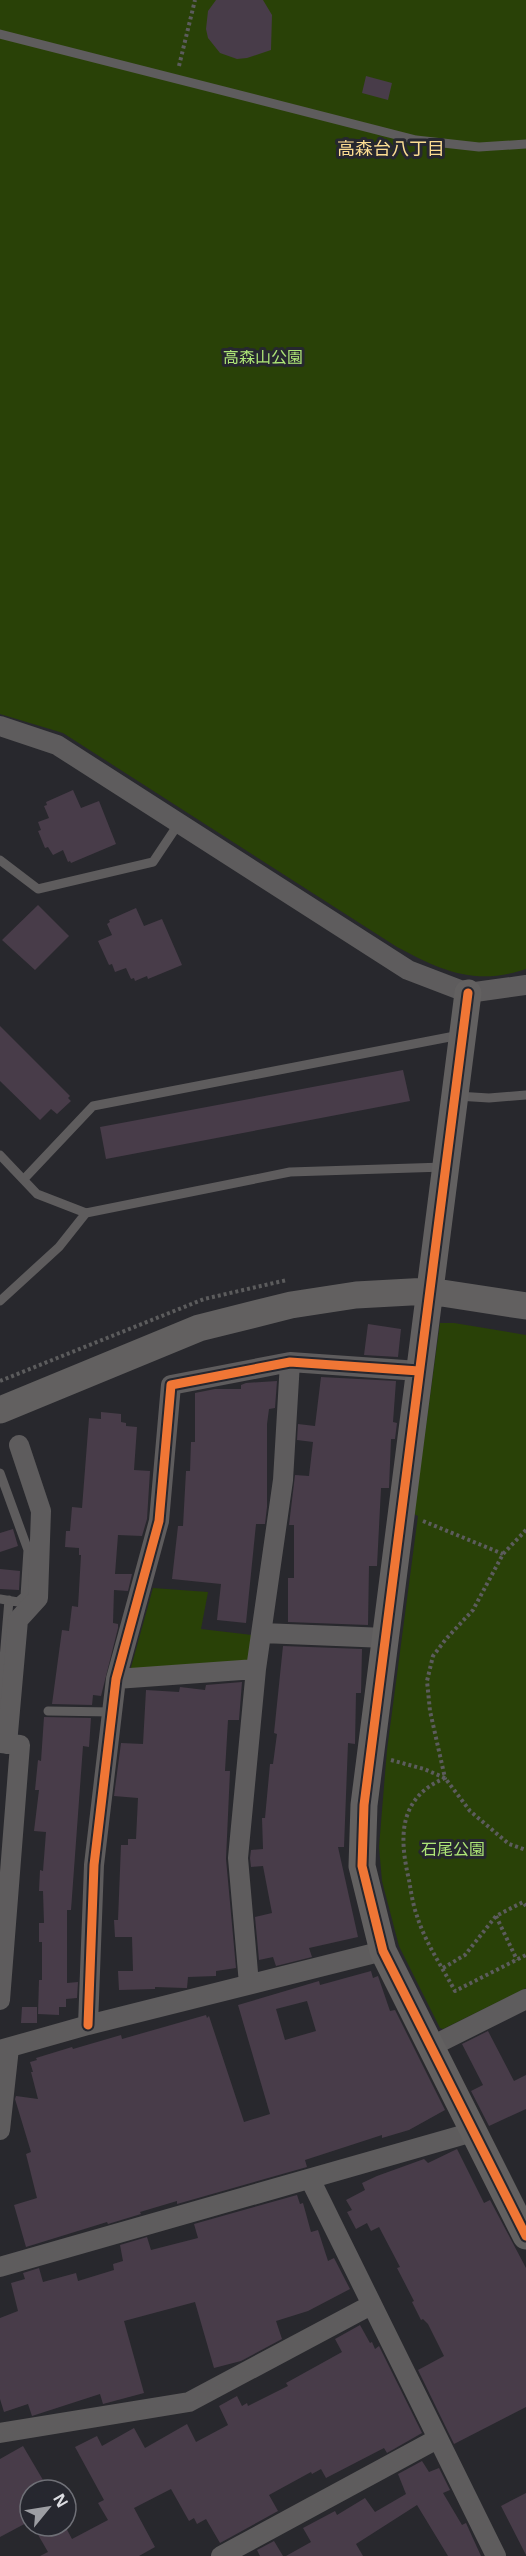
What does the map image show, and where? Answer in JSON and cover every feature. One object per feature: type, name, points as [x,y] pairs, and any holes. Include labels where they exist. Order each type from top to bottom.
[{"type":"street","points":[[0,726],[57,745],[408,970],[468,993],[526,985]]},
{"type":"street","points":[[468,993],[364,1805],[363,1866],[383,1951],[526,2236]]},
{"type":"street","points":[[0,1410],[199,1328],[291,1305],[356,1295],[429,1292],[526,1306]]},
{"type":"street","points":[[88,2025],[94,1865],[116,1679],[159,1521],[171,1384],[290,1362],[419,1371]]},
{"type":"street","points":[[249,1984],[238,1858],[256,1669],[283,1480],[290,1362]]},
{"type":"street","points":[[0,2000],[3,1927],[20,1745],[3,1743],[18,1620],[38,1598],[42,1511],[19,1445]]},
{"type":"street","points":[[262,1634],[386,1638]]},
{"type":"street","points":[[116,1679],[256,1669]]},
{"type":"street","points":[[0,2130],[4,2049],[88,2025],[383,1951]]},
{"type":"street","points":[[430,2047],[526,1999]]},
{"type":"street","points":[[0,2267],[473,2132]]},
{"type":"street","points":[[310,2179],[496,2556]]},
{"type":"street","points":[[0,2433],[189,2402],[371,2305]]},
{"type":"street","points":[[221,2556],[437,2439]]},
{"type":"lane","points":[[0,34],[416,140],[479,147],[526,144]]},
{"type":"lane","points":[[0,860],[38,889],[153,862],[179,823]]},
{"type":"lane","points":[[24,1179],[93,1106],[463,1034]]},
{"type":"lane","points":[[455,1096],[489,1098],[526,1095]]},
{"type":"lane","points":[[0,1155],[37,1194],[86,1213],[290,1172],[446,1167]]},
{"type":"lane","points":[[0,1301],[59,1247],[86,1213]]},
{"type":"lane","points":[[0,1473],[28,1550],[25,1596],[18,1602],[5,1600],[0,1706]]},
{"type":"lane","points":[[48,1711],[112,1712]]},
{"type":"path","points":[[176,79],[195,0]]},
{"type":"path","points":[[402,1513],[503,1554]]},
{"type":"path","points":[[526,1530],[503,1554],[473,1610],[433,1656],[428,1682],[430,1711],[445,1778],[470,1811],[509,1845],[526,1850]]},
{"type":"path","points":[[370,1756],[424,1769],[445,1778]]},
{"type":"path","points":[[445,1778],[431,1784],[412,1802],[404,1825],[404,1856],[417,1917],[455,1991],[526,1955]]},
{"type":"path","points":[[443,1968],[465,1955],[496,1917],[524,1902],[526,1906]]},
{"type":"path","points":[[496,1917],[517,1960]]},
{"type":"green space","name":"高森山公園","points":[[0,0],[526,0],[526,969],[508,974],[475,976],[444,969],[413,956],[63,733],[0,714]]},
{"type":"green space","name":"石尾公園","points":[[440,1323],[454,1323],[526,1335],[526,1988],[443,2029],[440,2028],[399,1946],[382,1881],[379,1847],[387,1750],[418,1516],[414,1514]]},
{"type":"green space","points":[[153,1588],[208,1592],[201,1629],[252,1635],[248,1663],[130,1671]]},
{"type":"building","points":[[216,0],[263,0],[272,15],[271,50],[237,59],[220,53],[208,38],[206,29],[208,11]]},
{"type":"building","points":[[366,76],[392,83],[388,100],[362,93]]},
{"type":"building","points":[[73,790],[81,808],[99,801],[116,844],[71,863],[68,862],[63,850],[53,855],[48,847],[45,848],[38,831],[41,830],[38,822],[49,818],[44,806],[47,805],[46,802]]},
{"type":"building","points":[[38,905],[69,936],[35,970],[2,940]]},
{"type":"building","points":[[136,908],[144,926],[162,919],[182,965],[148,979],[147,976],[135,981],[134,978],[131,979],[126,968],[115,972],[112,964],[109,965],[98,941],[112,935],[107,924],[109,920]]},
{"type":"building","points":[[0,1026],[70,1096],[68,1098],[71,1101],[57,1114],[51,1109],[40,1120],[0,1081]]},
{"type":"building","points":[[403,1070],[410,1101],[106,1159],[100,1127]]},
{"type":"building","points":[[368,1324],[401,1329],[398,1357],[364,1355]]},
{"type":"building","points":[[321,1377],[396,1381],[393,1422],[397,1423],[395,1439],[391,1439],[389,1488],[381,1488],[377,1566],[369,1566],[368,1625],[288,1622],[288,1578],[294,1578],[294,1525],[289,1525],[295,1475],[309,1476],[313,1442],[297,1440],[298,1424],[315,1426]]},
{"type":"building","points":[[277,1381],[275,1408],[269,1409],[267,1424],[265,1524],[256,1524],[246,1623],[217,1620],[221,1584],[172,1579],[178,1526],[183,1526],[186,1471],[190,1471],[191,1442],[195,1442],[195,1393],[215,1389],[241,1389],[241,1385],[246,1383]]},
{"type":"building","points":[[101,1412],[121,1414],[121,1422],[126,1423],[126,1426],[137,1427],[134,1470],[150,1471],[147,1519],[142,1536],[118,1535],[115,1574],[132,1574],[128,1591],[114,1590],[113,1623],[118,1624],[118,1628],[101,1696],[93,1695],[92,1705],[52,1704],[62,1630],[69,1631],[72,1606],[78,1607],[81,1555],[79,1555],[79,1548],[65,1547],[66,1531],[70,1531],[72,1507],[82,1508],[89,1418],[101,1419]]},
{"type":"building","points":[[13,1529],[18,1546],[0,1552],[0,1533]]},
{"type":"building","points":[[0,1569],[20,1571],[19,1590],[0,1589]]},
{"type":"building","points":[[283,1646],[362,1649],[361,1693],[356,1693],[355,1744],[348,1743],[344,1847],[338,1847],[358,1937],[309,1948],[312,1957],[276,1966],[273,1957],[259,1960],[255,1917],[272,1913],[263,1866],[251,1867],[250,1858],[251,1850],[263,1849],[262,1818],[265,1818],[270,1764],[273,1764],[277,1734],[274,1733]]},
{"type":"building","points":[[242,1682],[239,1720],[228,1720],[225,1771],[230,1771],[226,1859],[236,1968],[216,1971],[216,1976],[188,1977],[187,1988],[155,1987],[155,1989],[119,1990],[118,1971],[133,1971],[132,1937],[115,1937],[114,1920],[118,1920],[121,1845],[128,1845],[128,1839],[136,1839],[138,1798],[114,1796],[121,1743],[143,1744],[146,1690],[179,1692],[180,1687],[205,1690],[206,1685]]},
{"type":"building","points":[[44,1717],[91,1718],[89,1747],[83,1746],[71,1910],[67,1910],[67,1983],[78,1982],[77,1998],[66,1999],[66,2007],[59,2007],[59,2015],[38,2014],[39,1980],[42,1980],[42,1942],[39,1942],[39,1923],[44,1923],[43,1891],[39,1891],[46,1832],[34,1831],[39,1790],[35,1790],[38,1760],[41,1761]]},
{"type":"building","points":[[371,1971],[373,1978],[378,1976],[390,2011],[395,2010],[445,2110],[409,2130],[382,2138],[382,2135],[305,2160],[307,2167],[177,2204],[177,2201],[140,2212],[141,2214],[26,2247],[14,2205],[37,2198],[26,2154],[31,2152],[15,2099],[16,2096],[38,2099],[30,2062],[72,2047],[73,2049],[121,2035],[122,2039],[206,2015],[207,2018],[209,2016],[244,2122],[270,2114],[238,2005],[319,1981],[320,1985]],"holes":[[[307,2001],[316,2031],[285,2040],[276,2009]]]},
{"type":"building","points":[[22,2007],[37,2007],[37,2023],[21,2023]]},
{"type":"building","points":[[488,2031],[514,2081],[526,2075],[526,2109],[489,2126],[471,2091],[483,2085],[462,2044]]},
{"type":"building","points":[[457,2149],[484,2203],[490,2200],[526,2268],[526,2407],[454,2444],[418,2370],[444,2356],[428,2324],[423,2319],[421,2320],[397,2268],[400,2267],[379,2227],[371,2231],[367,2223],[356,2229],[347,2212],[352,2210],[346,2200],[365,2190],[362,2183],[377,2176],[424,2159],[428,2163]]},
{"type":"building","points":[[297,2195],[300,2204],[303,2203],[311,2232],[318,2230],[328,2261],[334,2258],[350,2289],[308,2311],[276,2321],[282,2339],[241,2361],[214,2368],[195,2302],[124,2321],[144,2393],[103,2404],[100,2394],[32,2416],[28,2404],[4,2412],[0,2399],[0,2318],[18,2311],[11,2283],[25,2279],[23,2273],[39,2268],[43,2282],[76,2273],[78,2281],[114,2270],[113,2264],[123,2261],[120,2245],[147,2237],[151,2250],[198,2238],[194,2224]]},
{"type":"building","points":[[360,2325],[375,2349],[379,2346],[422,2433],[387,2453],[384,2448],[326,2478],[321,2469],[312,2474],[311,2472],[269,2495],[278,2511],[220,2543],[206,2519],[197,2524],[194,2518],[189,2521],[171,2489],[134,2508],[155,2547],[139,2556],[40,2556],[48,2552],[40,2538],[78,2538],[78,2536],[108,2520],[98,2503],[104,2500],[75,2447],[97,2436],[102,2446],[134,2428],[145,2448],[187,2424],[196,2442],[228,2425],[219,2406],[237,2396],[242,2406],[247,2403],[248,2406],[288,2386],[286,2383],[342,2352],[335,2339]]},
{"type":"building","points":[[23,2446],[42,2478],[18,2478],[18,2527],[0,2537],[0,2459]]},
{"type":"building","points":[[422,2461],[429,2472],[439,2468],[450,2490],[443,2493],[462,2525],[466,2523],[481,2556],[448,2556],[417,2505],[356,2544],[363,2556],[286,2556],[311,2542],[303,2528],[335,2511],[337,2515],[365,2498],[375,2512],[406,2494],[398,2474]]},
{"type":"building","points":[[526,2493],[526,2555],[501,2506]]},
{"type":"building","points":[[274,2541],[283,2556],[260,2556],[257,2550]]},
{"type":"cycle path","points":[[468,993],[364,1805],[362,1866],[383,1951],[526,2236]]},
{"type":"cycle path","points":[[88,2025],[94,1865],[116,1679],[159,1521],[171,1385],[290,1362],[419,1371]]},
{"type":"district","name":"高森台八丁目","points":[[391,149]]}]
